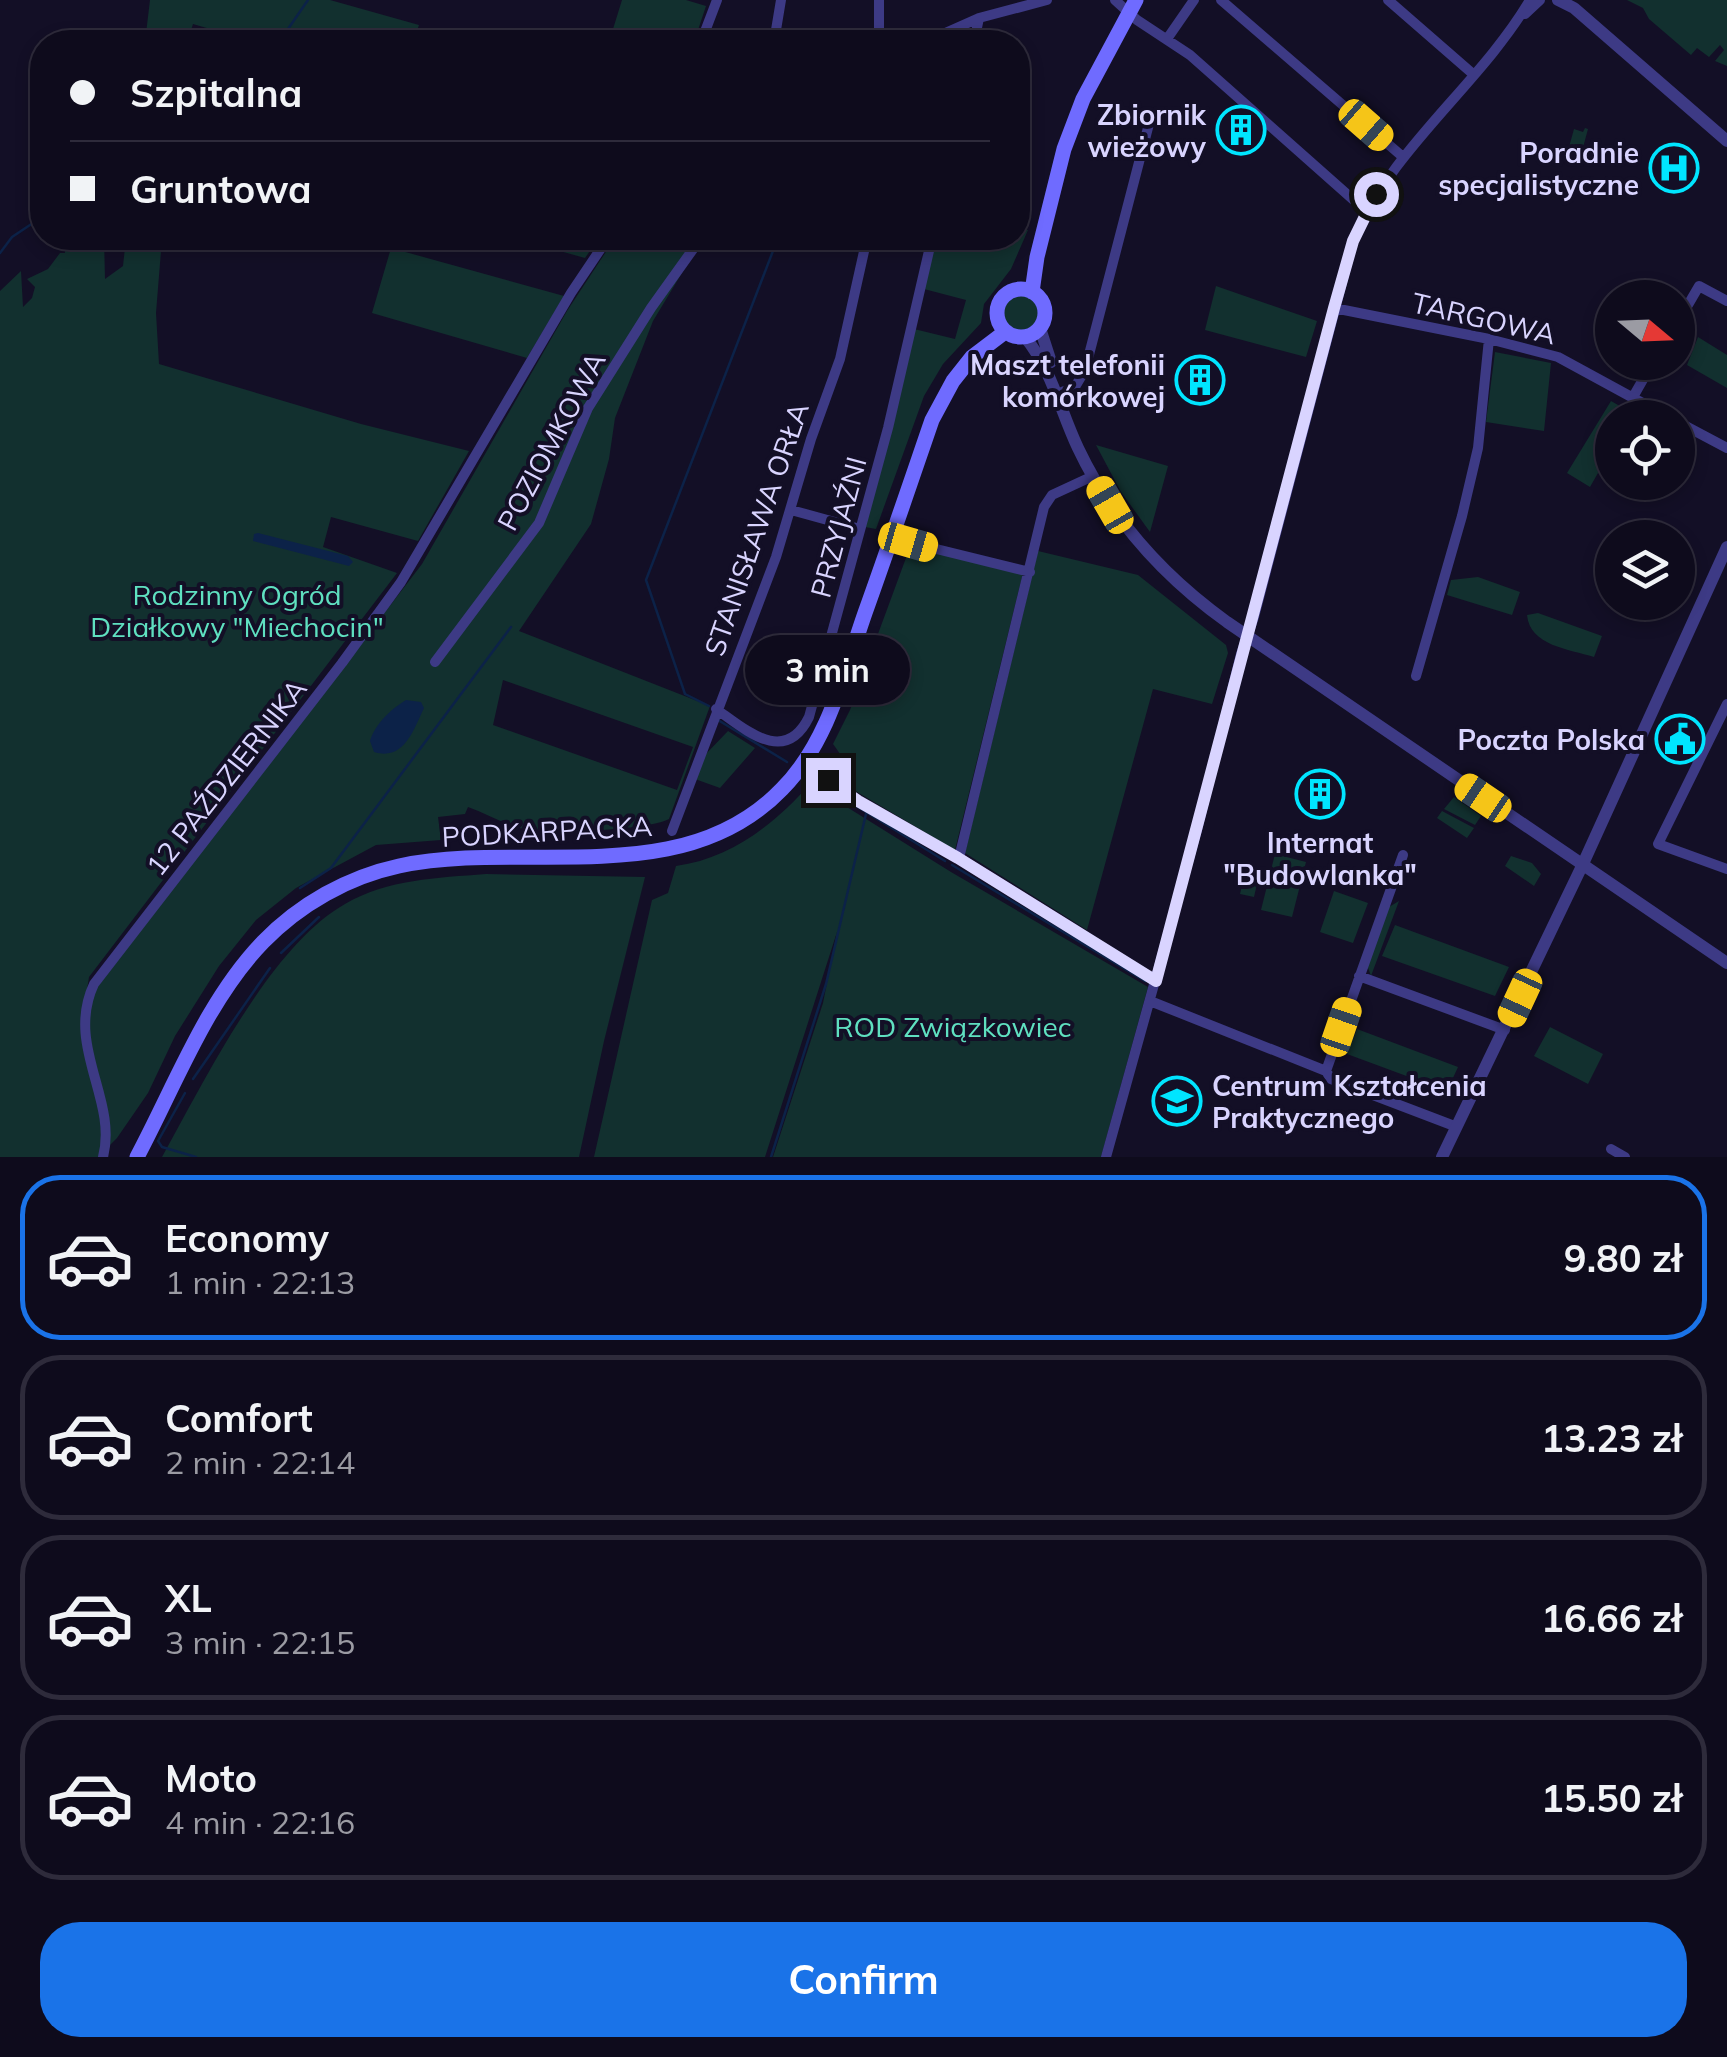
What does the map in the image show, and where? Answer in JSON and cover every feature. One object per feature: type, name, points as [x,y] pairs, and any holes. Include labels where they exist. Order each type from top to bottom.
[{"type":"main road","points":[[1027,290],[1064,149],[1089,88],[1132,7]]},
{"type":"main road","points":[[1027,290],[1039,297],[1045,312],[1040,328],[1025,337],[1002,328],[997,308],[1000,300],[1006,294],[1027,290]]},
{"type":"main road","name":"PODKARPACKA","points":[[138,1157],[211,1015],[238,974],[284,922],[331,890],[375,872],[425,862],[671,850],[729,829],[782,790],[805,760],[832,707],[932,420],[953,381],[982,342],[1002,328]]},
{"type":"street","points":[[705,30],[716,0]]},
{"type":"street","points":[[776,30],[781,0]]},
{"type":"street","points":[[878,30],[879,0]]},
{"type":"street","points":[[952,30],[979,18],[1046,0]]},
{"type":"street","points":[[1115,0],[1132,7],[1190,55],[1366,211]]},
{"type":"street","points":[[1167,39],[1194,0]]},
{"type":"street","points":[[1221,0],[1403,158]]},
{"type":"street","points":[[1388,0],[1473,74]]},
{"type":"street","points":[[1520,18],[1530,0]]},
{"type":"street","points":[[1106,1157],[1334,308],[1366,211],[1403,158],[1520,18],[1540,0]]},
{"type":"street","points":[[1558,0],[1571,4],[1727,141]]},
{"type":"street","points":[[976,30],[979,18]]},
{"type":"street","points":[[1057,394],[1075,387],[1085,370],[1150,120]]},
{"type":"street","name":"12 PAŹDZIERNIKA","points":[[103,1157],[106,1134],[84,1027],[94,984],[384,607],[601,250]]},
{"type":"street","name":"POZIOMKOWA","points":[[435,662],[539,523],[588,408],[693,250]]},
{"type":"street","name":"STANISŁAWA ORŁA","points":[[672,831],[791,510],[840,359],[864,250]]},
{"type":"street","name":"PRZYJAŹNI","points":[[716,710],[757,737],[770,742],[784,741],[800,731],[813,703],[888,428],[929,250]]},
{"type":"street","points":[[1695,293],[1699,286],[1727,301]]},
{"type":"street","name":"TARGOWA","points":[[1334,308],[1558,356],[1639,400]]},
{"type":"street","points":[[1040,328],[1057,394]]},
{"type":"street","points":[[1025,337],[1039,356],[1092,476],[1121,522],[1151,559],[1198,601],[1727,963]]},
{"type":"street","points":[[1416,676],[1478,448],[1488,338]]},
{"type":"street","points":[[1632,396],[1642,380]]},
{"type":"street","points":[[1695,432],[1724,448]]},
{"type":"street","points":[[958,858],[1048,500],[1092,476]]},
{"type":"street","points":[[791,510],[860,529]]},
{"type":"street","points":[[908,542],[1030,572]]},
{"type":"street","points":[[1442,1157],[1582,866],[1727,547]]},
{"type":"street","points":[[1692,622],[1727,563]]},
{"type":"street","points":[[1727,704],[1658,844],[1727,869]]},
{"type":"street","points":[[828,780],[1156,981]]},
{"type":"street","points":[[1326,1071],[1403,856]]},
{"type":"street","points":[[1359,976],[1505,1030]]},
{"type":"street","points":[[1150,1001],[1326,1071],[1331,1079],[1457,1127]]},
{"type":"street","points":[[1611,1149],[1624,1157]]},
{"type":"green space","points":[[150,0],[330,0],[419,25],[417,30],[213,30],[193,24],[191,30],[146,30]]},
{"type":"green space","points":[[622,0],[686,0],[706,6],[698,30],[613,30]]},
{"type":"green space","points":[[1627,0],[1727,0],[1727,66],[1715,61],[1724,50],[1720,45],[1709,57],[1697,48],[1691,55],[1649,19],[1643,8]]},
{"type":"green space","points":[[1574,129],[1583,132],[1588,129],[1578,166],[1575,161],[1557,156],[1561,145],[1569,147]]},
{"type":"green space","name":"Rodzinny Ogród Działkowy \"Miechocin\"","points":[[104,250],[105,279],[123,266],[125,250],[166,250],[161,251],[156,313],[159,364],[361,424],[469,451],[418,541],[331,517],[323,547],[397,573],[89,977],[85,1003],[422,564],[567,311],[607,250],[696,250],[653,321],[615,418],[609,459],[591,524],[519,631],[710,706],[669,819],[622,828],[540,831],[512,826],[468,807],[465,814],[438,817],[441,840],[376,845],[296,888],[256,920],[219,966],[175,1036],[148,1093],[117,1138],[98,1157],[0,1157],[0,291],[21,271],[23,307],[32,298],[35,287],[27,279],[48,269],[60,253]],"holes":[[[503,680],[693,747],[677,790],[493,725]]]},
{"type":"green space","points":[[390,250],[564,296],[527,358],[372,313]]},
{"type":"green space","points":[[556,250],[591,250],[585,258]]},
{"type":"green space","points":[[932,250],[1019,250],[1011,269],[984,304],[981,323],[943,364],[924,396],[876,529],[865,527],[914,329],[955,339],[966,300],[924,289]]},
{"type":"green space","points":[[1216,286],[1317,321],[1306,357],[1205,330]]},
{"type":"green space","points":[[1021,296],[1033,301],[1038,313],[1033,325],[1021,330],[1009,325],[1004,313],[1009,301]]},
{"type":"green space","points":[[1698,337],[1727,355],[1727,388],[1695,370]]},
{"type":"green space","points":[[1495,352],[1551,363],[1544,431],[1486,422]]},
{"type":"green space","points":[[1595,427],[1595,478],[1590,487],[1567,473]]},
{"type":"green space","points":[[1096,445],[1168,466],[1150,532],[1121,492]]},
{"type":"green space","points":[[910,547],[1023,573],[955,850],[847,786],[847,769],[833,744],[850,710]]},
{"type":"green space","points":[[1038,551],[1138,575],[1226,645],[1228,653],[1212,704],[1153,689],[1087,930],[965,853]]},
{"type":"green space","points":[[1478,577],[1520,592],[1512,615],[1447,595],[1451,580]]},
{"type":"green space","points":[[1538,613],[1602,636],[1594,657],[1535,634],[1527,615]]},
{"type":"green space","points":[[728,731],[755,748],[720,788],[695,779],[703,757]]},
{"type":"green space","name":"ROD Związkowiec","points":[[810,784],[1148,987],[1101,1157],[773,1157],[823,1003],[837,932],[765,1157],[594,1157],[652,900],[668,893],[676,866],[733,848],[782,813]]},
{"type":"green space","points":[[1454,797],[1481,816],[1475,825],[1444,809]]},
{"type":"green space","points":[[1442,811],[1474,828],[1467,838],[1437,818]]},
{"type":"green space","points":[[1275,854],[1306,862],[1292,917],[1261,910]]},
{"type":"green space","points":[[1511,856],[1532,863],[1541,874],[1534,886],[1505,866]]},
{"type":"green space","points":[[1246,868],[1260,871],[1254,897],[1240,894]]},
{"type":"green space","points":[[486,874],[645,877],[579,1157],[162,1157],[241,1019],[290,951],[317,924],[345,904],[378,889],[413,881]]},
{"type":"green space","points":[[1334,891],[1368,903],[1353,943],[1320,932]]},
{"type":"green space","points":[[1399,901],[1371,976],[1367,965],[1389,907]]},
{"type":"green space","points":[[1395,925],[1509,967],[1495,996],[1382,956]]},
{"type":"green space","points":[[1550,1027],[1603,1054],[1588,1084],[1534,1056]]},
{"type":"green space","points":[[1357,1029],[1458,1067],[1447,1091],[1347,1054]]},
{"type":"water","points":[[258,533],[348,556],[353,562],[349,566],[253,541]]},
{"type":"water","points":[[406,700],[421,702],[424,708],[411,734],[393,752],[374,752],[370,741],[376,729],[389,712]]},
{"type":"waterway","points":[[287,30],[308,0]]},
{"type":"waterway","points":[[0,253],[12,237],[30,225]]},
{"type":"waterway","points":[[709,706],[685,694],[646,580],[773,250]]},
{"type":"waterway","points":[[300,888],[331,868],[511,627]]},
{"type":"waterway","points":[[718,720],[787,762]]},
{"type":"waterway","points":[[808,776],[945,861]]},
{"type":"waterway","points":[[771,1157],[826,984],[866,814]]},
{"type":"waterway","points":[[952,865],[1145,981]]},
{"type":"waterway","points":[[281,953],[319,917]]},
{"type":"waterway","points":[[193,1079],[270,968]]},
{"type":"waterway","points":[[185,1093],[158,1141],[162,1147],[196,1157]]},
{"type":"place","name":"Zbiornik wieżowy","points":[[1241,130]]},
{"type":"place","name":"Poradnie specjalistyczne","points":[[1674,168]]},
{"type":"place","name":"Maszt telefonii komórkowej","points":[[1200,380]]},
{"type":"place","name":"Poczta Polska","points":[[1680,739]]},
{"type":"place","name":"Internat \"Budowlanka\"","points":[[1320,794]]},
{"type":"place","name":"Centrum Kształcenia Praktycznego","points":[[1177,1101]]},
{"type":"route","points":[[828,780],[1156,981],[1334,308],[1353,241],[1376,194]]}]
